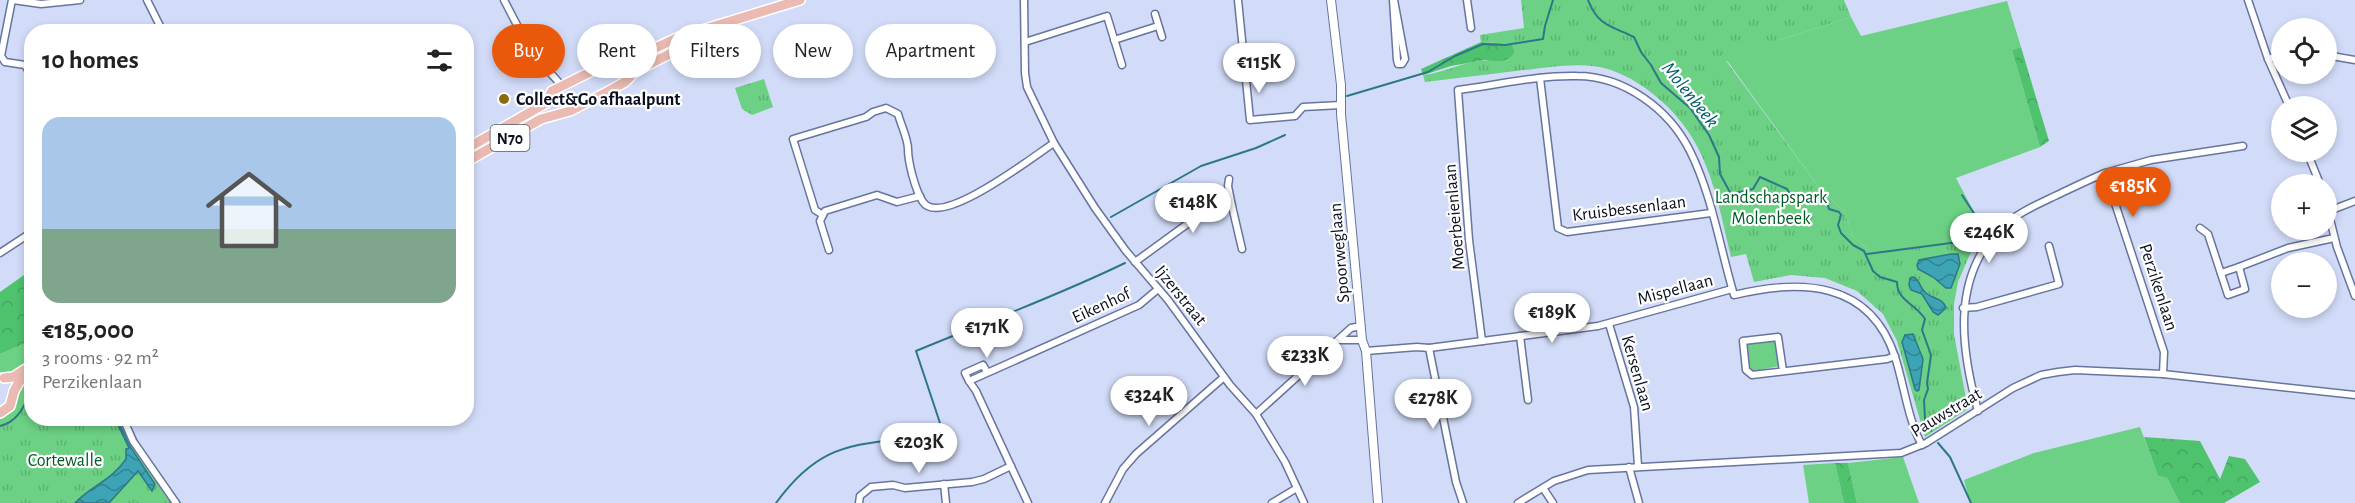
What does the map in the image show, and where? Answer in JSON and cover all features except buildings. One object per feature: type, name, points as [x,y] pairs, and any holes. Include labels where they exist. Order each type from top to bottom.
[{"type":"main road","name":"N70","points":[[726,24],[800,0]]},
{"type":"main road","name":"N70","points":[[731,24],[737,21]]},
{"type":"main road","name":"N70","points":[[474,144],[546,103],[552,91],[578,78]]},
{"type":"main road","name":"N70","points":[[474,157],[541,119],[578,108],[625,82],[628,78]]},
{"type":"main road","name":"N70","points":[[546,103],[554,115]]},
{"type":"main road","points":[[2,378],[13,377],[24,370]]},
{"type":"main road","points":[[2,378],[10,384],[14,391]]},
{"type":"main road","points":[[0,413],[10,406],[14,391],[24,378]]},
{"type":"street","points":[[24,65],[5,62],[1,56],[12,0],[41,4],[80,0]]},
{"type":"street","points":[[147,0],[159,24]]},
{"type":"street","points":[[504,0],[517,24]]},
{"type":"street","name":"Ijzerstraat","points":[[1024,0],[1025,73],[1028,87],[1054,143],[1099,213],[1135,262],[1224,377],[1256,414],[1285,462],[1304,503]]},
{"type":"street","points":[[1239,0],[1250,120],[1295,116],[1303,107],[1341,105]]},
{"type":"street","name":"Spoorweglaan","points":[[1331,0],[1362,339],[1366,351],[1378,503]]},
{"type":"street","points":[[1394,0],[1405,59],[1402,64],[1398,64],[1396,60],[1394,0]]},
{"type":"street","points":[[1467,0],[1470,28]]},
{"type":"street","points":[[2248,0],[2268,59],[2285,96]]},
{"type":"street","points":[[1155,14],[1162,37]]},
{"type":"street","points":[[1025,42],[1107,16],[1122,65]]},
{"type":"street","points":[[1114,40],[1158,26]]},
{"type":"street","points":[[2337,57],[2355,60]]},
{"type":"street","points":[[1540,78],[1596,77],[1621,84],[1640,95],[1667,118],[1689,148],[1711,213],[1732,289]]},
{"type":"street","points":[[555,78],[562,86]]},
{"type":"street","name":"Moerbeienlaan","points":[[1482,341],[1469,240],[1458,90],[1540,78]]},
{"type":"street","name":"Kruisbessenlaan","points":[[1540,78],[1558,228],[1567,232],[1711,213]]},
{"type":"street","points":[[823,215],[815,210],[792,139],[866,117],[873,112],[886,108],[898,114],[908,149],[907,156],[920,196],[930,208],[945,207],[967,198],[1004,178],[1054,143]]},
{"type":"street","points":[[1978,411],[1968,367],[1964,336],[1964,308],[1967,286],[1978,258],[2000,229],[2025,211],[2105,173],[2151,160],[2243,146]]},
{"type":"street","name":"Perzikenlaan","points":[[2105,173],[2164,352],[2163,374]]},
{"type":"street","points":[[1229,179],[1228,186],[1242,249]]},
{"type":"street","points":[[829,250],[820,221],[825,212],[877,195],[897,202],[920,196]]},
{"type":"street","points":[[2337,208],[2355,201]]},
{"type":"street","points":[[1135,262],[1201,214],[1232,206]]},
{"type":"street","points":[[2200,228],[2208,234],[2228,295],[2246,289],[2239,267]]},
{"type":"street","points":[[0,253],[24,237]]},
{"type":"street","points":[[2221,273],[2284,249],[2325,240]]},
{"type":"street","points":[[2335,240],[2355,296]]},
{"type":"street","points":[[1964,308],[1977,307],[2059,284],[2049,246]]},
{"type":"street","name":"Mispellaan","points":[[1366,351],[1430,348],[1609,324],[1732,289],[1734,295],[1803,285],[1829,289],[1862,306],[1878,323],[1891,344],[1895,356]]},
{"type":"street","name":"Eikenhof","points":[[1028,503],[976,391],[969,381],[1139,305],[1158,289]]},
{"type":"street","name":"Kersenlaan","points":[[1609,324],[1634,407],[1638,466]]},
{"type":"street","points":[[1256,414],[1351,328],[1361,326]]},
{"type":"street","points":[[1783,371],[1778,333],[1743,341],[1746,370],[1752,375],[1783,371],[1895,356],[1916,432],[1922,445]]},
{"type":"street","points":[[1520,336],[1528,400]]},
{"type":"street","points":[[1340,340],[1362,339]]},
{"type":"street","points":[[1430,348],[1456,482],[1463,503]]},
{"type":"street","name":"Pauwstraat","points":[[1518,503],[1570,474],[1588,470],[1901,453],[1922,445],[2013,388],[2041,375],[2075,370],[2163,374],[2355,394]]},
{"type":"street","points":[[1105,503],[1123,469],[1136,454],[1224,377]]},
{"type":"street","points":[[126,426],[133,441],[176,503]]},
{"type":"street","points":[[859,503],[860,496],[871,487],[893,484],[906,488],[984,479],[1011,466]]},
{"type":"street","points":[[1629,467],[1639,503]]},
{"type":"street","points":[[944,484],[946,503]]},
{"type":"street","points":[[1272,503],[1297,488]]},
{"type":"street","points":[[1543,488],[1553,503]]},
{"type":"green space","name":"Landschapspark Molenbeek","points":[[1521,0],[1844,0],[1851,17],[1724,58],[1821,190],[1845,212],[1852,235],[1872,255],[1976,240],[1958,282],[1954,304],[1954,334],[1968,409],[1925,437],[1897,341],[1883,314],[1857,291],[1825,278],[1791,275],[1754,282],[1746,254],[1731,257],[1714,187],[1691,135],[1662,101],[1637,83],[1611,70],[1576,65],[1425,82],[1423,75],[1473,62],[1499,61],[1511,56],[1515,52],[1512,44],[1481,42],[1480,35],[1524,28]]},
{"type":"green space","points":[[2007,1],[2021,47],[2012,50],[2040,147],[1956,178],[1986,235],[1976,240],[1872,256],[1852,235],[1845,212],[1821,190],[1723,58],[1851,17],[1861,36]]},
{"type":"green space","points":[[1481,42],[1512,44],[1515,52],[1512,57],[1500,63],[1485,60],[1451,66],[1423,75],[1421,69]]},
{"type":"green space","points":[[2021,47],[2049,141],[2040,147],[2012,50]]},
{"type":"green space","points":[[764,79],[773,107],[752,115],[742,109],[735,88]]},
{"type":"green space","points":[[24,275],[24,344],[0,354],[0,292]]},
{"type":"green space","points":[[1773,340],[1776,342],[1779,366],[1751,372],[1746,346],[1748,343]]},
{"type":"green space","points":[[24,344],[24,367],[13,374],[0,372],[0,354]]},
{"type":"green space","name":"Cortewalle","points":[[24,382],[24,426],[124,426],[173,503],[0,503],[0,417],[13,408],[19,387]]},
{"type":"green space","points":[[2140,427],[2158,476],[2167,478],[2180,503],[1970,503],[1964,480],[2034,453]]},
{"type":"green space","points":[[2144,437],[2200,441],[2220,479],[2229,456],[2245,459],[2260,482],[2224,503],[2180,503],[2167,478],[2158,476]]},
{"type":"green space","points":[[1903,457],[1919,503],[1857,503],[1848,463]]},
{"type":"green space","points":[[1835,463],[1844,503],[1809,503],[1803,465]]},
{"type":"green space","points":[[1835,463],[1848,463],[1857,503],[1844,503]]},
{"type":"water","points":[[1958,254],[1960,264],[1951,288],[1946,288],[1933,277],[1918,269],[1919,260]]},
{"type":"water","points":[[1913,277],[1926,293],[1944,304],[1946,308],[1938,315],[1933,312],[1922,294],[1911,290],[1910,278]]},
{"type":"water","points":[[1913,334],[1923,359],[1917,391],[1902,342],[1905,335]]},
{"type":"water","points":[[118,426],[155,484],[152,491],[138,471],[109,503],[75,503],[120,466],[126,459],[126,449],[129,448]]},
{"type":"waterway","points":[[1347,96],[1428,72],[1455,56],[1483,44],[1505,45],[1543,39],[1553,0]]},
{"type":"waterway","name":"Molenbeek","points":[[1588,0],[1601,20],[1634,37],[1661,83],[1690,108],[1709,135],[1719,157],[1720,174],[1731,194],[1753,189],[1760,177],[1787,189],[1793,199],[1810,202],[1823,196],[1829,209],[1841,215],[1838,225],[1841,233],[1853,245],[1864,251],[1873,271],[1880,277],[1897,282],[1903,298],[1925,319],[1922,330],[1931,355],[1928,389],[1924,400],[1925,419],[1931,431]]},
{"type":"waterway","points":[[1111,217],[1201,166],[1256,148],[1285,135]]},
{"type":"waterway","points":[[1962,195],[1983,227],[1982,230]]},
{"type":"waterway","points":[[1867,254],[1974,240]]},
{"type":"waterway","points":[[776,503],[802,473],[815,463],[844,449],[861,444],[900,440],[932,442],[942,440],[942,429],[916,351],[1047,298],[1125,263]]},
{"type":"waterway","points":[[0,426],[16,417],[24,405]]},
{"type":"waterway","points":[[131,429],[139,445]]},
{"type":"waterway","name":"Molenbeek","points":[[1938,443],[1950,457],[1971,503]]},
{"type":"waterway","points":[[165,482],[180,503]]},
{"type":"place","name":"Collect&Go afhaalpunt","points":[[504,99]]}]
